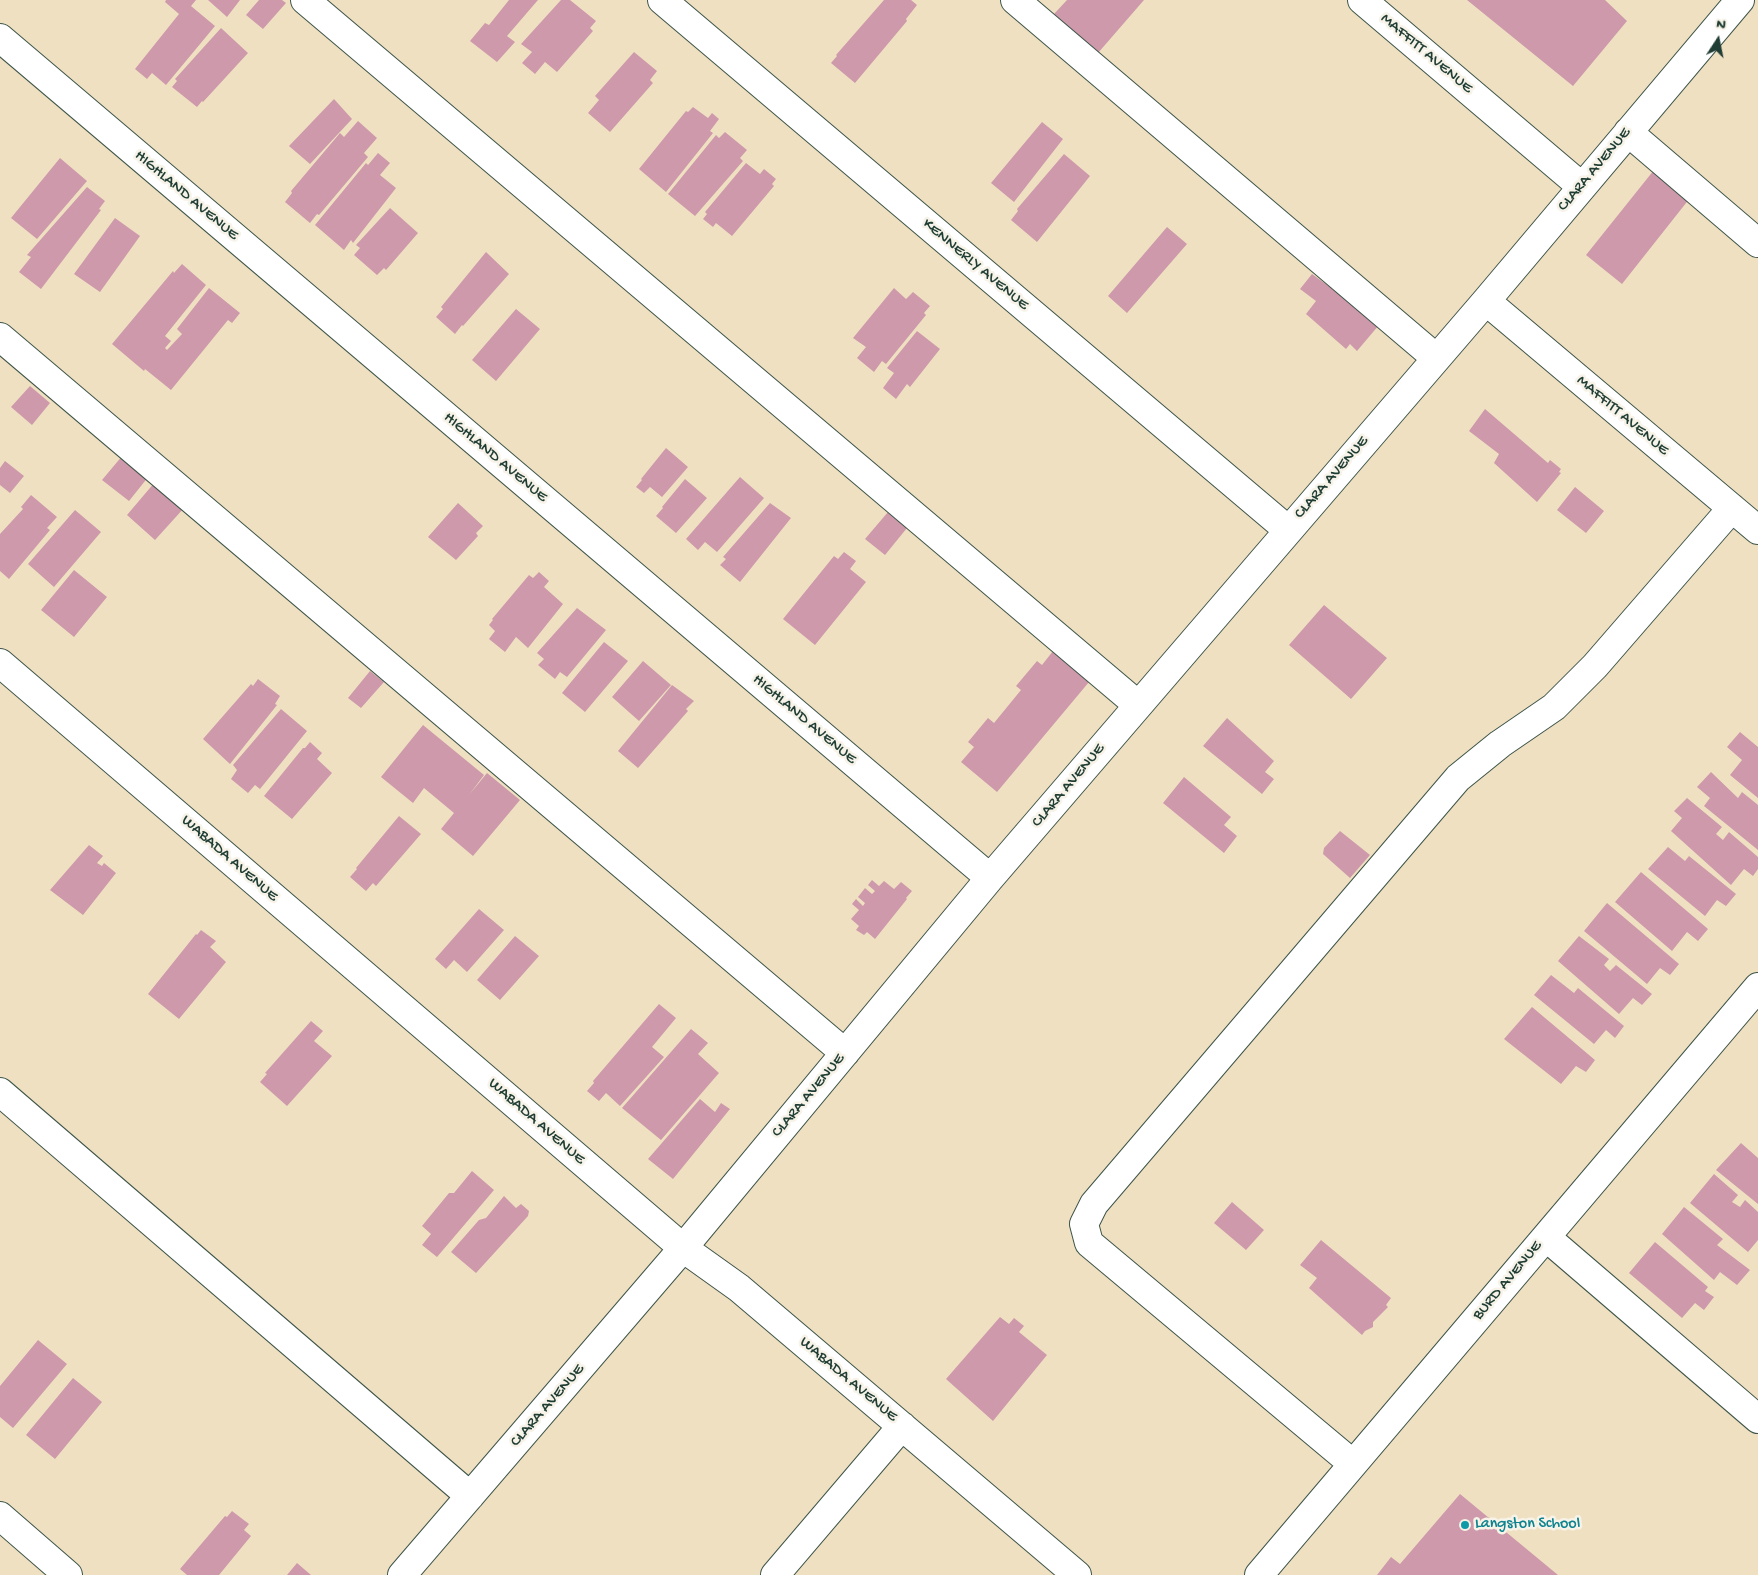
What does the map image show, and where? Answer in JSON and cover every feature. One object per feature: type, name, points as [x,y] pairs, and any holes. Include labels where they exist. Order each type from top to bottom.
[{"type":"street","points":[[306,0],[1138,705]]},
{"type":"street","name":"KENNERLY AVENUE","points":[[662,0],[1288,530]]},
{"type":"street","points":[[1014,0],[1436,358]]},
{"type":"street","name":"MAFFITT AVENUE","points":[[1362,0],[1581,186]]},
{"type":"street","name":"CLARA AVENUE","points":[[402,1575],[683,1248],[990,878],[1486,301],[1628,132],[1727,5]]},
{"type":"street","name":"HIGHLAND AVENUE","points":[[0,38],[990,878]]},
{"type":"street","points":[[1628,132],[1758,243]]},
{"type":"street","name":"MAFFITT AVENUE","points":[[1486,301],[1758,530]]},
{"type":"street","points":[[0,337],[845,1053]]},
{"type":"street","points":[[1353,1464],[1089,1243],[1084,1224],[1094,1204],[1458,778],[1500,744],[1554,707],[1594,666],[1732,508]]},
{"type":"street","name":"WABADA AVENUE","points":[[0,663],[683,1248],[739,1288],[1077,1575]]},
{"type":"street","name":"BURD AVENUE","points":[[1258,1575],[1758,987]]},
{"type":"street","points":[[0,1092],[470,1496]]},
{"type":"street","points":[[1546,1237],[1758,1419]]},
{"type":"street","points":[[775,1575],[902,1426]]},
{"type":"street","points":[[0,1516],[68,1575]]},
{"type":"building","points":[[166,0],[196,0],[191,6],[215,26],[166,85],[152,73],[147,79],[135,69],[179,14],[165,2]]},
{"type":"building","points":[[208,0],[240,0],[227,17]]},
{"type":"building","points":[[259,0],[282,0],[286,3],[263,29],[246,15]]},
{"type":"building","points":[[509,0],[538,0],[507,36],[515,42],[497,62],[470,41],[485,23],[489,25]]},
{"type":"building","points":[[561,0],[570,0],[596,21],[590,28],[593,31],[557,72],[545,62],[535,74],[522,63],[532,52],[521,44]]},
{"type":"building","points":[[884,0],[911,0],[917,5],[906,19],[907,21],[855,83],[831,63]]},
{"type":"building","points":[[1067,0],[1144,0],[1098,53],[1054,14]]},
{"type":"building","points":[[1467,0],[1605,0],[1627,21],[1573,86]]},
{"type":"building","points":[[221,28],[248,53],[197,107],[172,87],[177,81],[175,79]]},
{"type":"building","points":[[634,52],[657,71],[650,80],[653,83],[610,132],[588,113],[599,100],[595,96]]},
{"type":"building","points":[[334,99],[352,119],[310,164],[289,146]]},
{"type":"building","points":[[693,107],[708,118],[712,113],[719,119],[710,131],[713,133],[666,192],[639,169],[686,111],[688,112]]},
{"type":"building","points":[[358,121],[377,138],[364,153],[368,157],[310,223],[285,202],[292,193],[291,191],[340,133],[344,137]]},
{"type":"building","points":[[1042,122],[1063,139],[1014,202],[991,183]]},
{"type":"building","points":[[725,132],[747,150],[740,158],[743,161],[695,216],[668,194],[716,135],[719,138]]},
{"type":"building","points":[[378,153],[390,163],[380,175],[396,188],[353,243],[351,240],[344,250],[315,225],[366,163],[368,165]]},
{"type":"building","points":[[1064,154],[1090,176],[1037,242],[1011,220],[1018,211],[1017,209]]},
{"type":"building","points":[[60,158],[87,181],[37,239],[11,218]]},
{"type":"building","points":[[746,163],[760,174],[764,169],[776,179],[772,184],[774,186],[732,236],[716,223],[713,227],[703,219],[707,214],[705,212]]},
{"type":"building","points":[[1654,170],[1690,198],[1622,284],[1586,255]]},
{"type":"building","points":[[87,187],[105,201],[99,209],[101,210],[41,289],[19,272],[31,257],[27,255]]},
{"type":"building","points":[[390,208],[418,233],[386,270],[384,268],[377,275],[354,255],[360,248],[356,245]]},
{"type":"building","points":[[115,218],[140,236],[100,292],[74,274]]},
{"type":"building","points":[[1167,227],[1187,244],[1127,313],[1108,296]]},
{"type":"building","points":[[486,252],[509,274],[455,334],[436,317],[443,309],[441,307]]},
{"type":"building","points":[[182,264],[206,285],[165,336],[171,341],[165,348],[167,350],[182,334],[177,329],[209,288],[240,313],[232,323],[228,320],[171,390],[145,369],[144,371],[112,344],[173,271],[174,273]]},
{"type":"building","points":[[1312,274],[1371,317],[1379,325],[1357,351],[1350,344],[1346,349],[1306,314],[1316,301],[1300,289]]},
{"type":"building","points":[[894,288],[906,299],[913,292],[930,306],[924,313],[926,315],[886,364],[882,361],[874,372],[857,358],[866,347],[853,338]]},
{"type":"building","points":[[516,309],[540,329],[496,381],[472,360]]},
{"type":"building","points":[[917,331],[940,349],[910,387],[907,384],[896,399],[883,388],[894,373],[887,368]]},
{"type":"building","points":[[30,386],[50,403],[32,425],[11,407]]},
{"type":"building","points":[[1485,409],[1548,463],[1550,460],[1561,469],[1559,472],[1561,473],[1537,502],[1494,463],[1499,454],[1469,431]]},
{"type":"building","points":[[666,448],[688,467],[662,497],[650,487],[644,493],[636,487]]},
{"type":"building","points":[[123,455],[149,476],[129,501],[102,480]]},
{"type":"building","points":[[5,461],[24,476],[10,493],[0,485],[0,468]]},
{"type":"building","points":[[740,477],[764,498],[717,552],[705,542],[698,550],[686,539]]},
{"type":"building","points":[[685,479],[707,498],[676,533],[656,516]]},
{"type":"building","points":[[155,482],[184,508],[155,540],[127,515]]},
{"type":"building","points":[[1575,487],[1604,511],[1586,533],[1557,510]]},
{"type":"building","points":[[31,495],[57,517],[47,528],[50,530],[9,579],[0,571],[0,534],[23,509],[21,507]]},
{"type":"building","points":[[458,503],[483,526],[476,533],[478,536],[456,560],[428,537]]},
{"type":"building","points":[[770,503],[791,518],[740,582],[720,565],[726,559],[723,557]]},
{"type":"building","points":[[75,510],[101,532],[54,587],[28,564]]},
{"type":"building","points":[[888,512],[907,528],[885,555],[865,539]]},
{"type":"building","points":[[844,552],[856,561],[850,569],[866,582],[815,645],[783,619],[834,556],[838,559]]},
{"type":"building","points":[[74,570],[107,597],[74,637],[41,610]]},
{"type":"building","points":[[539,572],[549,581],[544,587],[563,604],[528,648],[516,637],[505,652],[489,639],[495,631],[489,625],[529,575],[533,578]]},
{"type":"building","points":[[1324,605],[1387,658],[1351,699],[1289,645]]},
{"type":"building","points":[[577,608],[606,630],[567,677],[560,672],[555,679],[538,665],[544,659],[537,653]]},
{"type":"building","points":[[604,642],[628,661],[585,712],[562,693]]},
{"type":"building","points":[[1053,651],[1089,682],[997,792],[961,762],[974,747],[968,742],[988,718],[994,723],[1021,690],[1016,686],[1037,661],[1042,665]]},
{"type":"building","points":[[643,661],[671,685],[639,721],[612,697]]},
{"type":"building","points":[[370,671],[384,682],[361,708],[348,698]]},
{"type":"building","points":[[258,679],[280,696],[275,704],[277,705],[230,764],[203,739],[251,684],[253,686]]},
{"type":"building","points":[[672,685],[694,701],[686,709],[688,711],[638,768],[618,751]]},
{"type":"building","points":[[281,709],[307,731],[260,789],[255,785],[248,793],[231,779],[237,770],[233,765]]},
{"type":"building","points":[[1227,718],[1274,761],[1265,772],[1274,779],[1262,794],[1203,746]]},
{"type":"building","points":[[423,725],[484,775],[469,795],[487,773],[520,800],[473,856],[441,829],[454,813],[424,788],[413,803],[381,777]]},
{"type":"building","points":[[1740,732],[1758,747],[1758,798],[1730,775],[1742,760],[1727,747]]},
{"type":"building","points":[[310,742],[322,753],[317,759],[332,773],[292,819],[264,796]]},
{"type":"building","points":[[1711,772],[1738,798],[1742,792],[1758,805],[1758,850],[1704,806],[1710,798],[1697,787]]},
{"type":"building","points":[[1184,777],[1231,817],[1224,825],[1237,836],[1224,853],[1163,803]]},
{"type":"building","points":[[1687,798],[1722,827],[1716,834],[1723,840],[1729,832],[1758,857],[1758,869],[1753,876],[1744,869],[1731,885],[1671,831],[1682,818],[1674,811]]},
{"type":"building","points":[[399,816],[421,834],[376,886],[373,883],[366,891],[350,877]]},
{"type":"building","points":[[1340,831],[1370,855],[1350,878],[1323,854],[1324,848]]},
{"type":"building","points":[[89,845],[103,856],[97,863],[102,866],[104,863],[116,873],[83,915],[50,890]]},
{"type":"building","points":[[1668,847],[1685,861],[1689,856],[1736,894],[1726,906],[1717,900],[1705,916],[1648,869]]},
{"type":"building","points":[[1641,872],[1708,929],[1698,941],[1687,932],[1672,951],[1615,902]]},
{"type":"building","points":[[872,880],[879,886],[884,881],[894,889],[901,882],[912,891],[875,939],[867,932],[864,935],[856,930],[859,926],[851,919],[859,910],[852,904],[856,899],[863,906],[865,903],[858,897],[865,888],[872,894],[875,891],[868,885]]},
{"type":"building","points":[[1607,903],[1679,964],[1670,975],[1660,968],[1647,984],[1584,931]]},
{"type":"building","points":[[479,909],[504,930],[467,972],[454,960],[446,969],[435,959]]},
{"type":"building","points":[[201,930],[216,941],[210,947],[226,962],[179,1019],[148,994]]},
{"type":"building","points":[[515,936],[539,956],[500,1000],[477,980]]},
{"type":"building","points":[[1579,936],[1609,959],[1604,965],[1610,971],[1616,965],[1652,994],[1642,1005],[1633,998],[1619,1014],[1558,961]]},
{"type":"building","points":[[1551,975],[1574,993],[1578,988],[1624,1026],[1615,1038],[1606,1030],[1594,1044],[1534,995]]},
{"type":"building","points":[[659,1004],[676,1018],[652,1047],[664,1057],[620,1106],[606,1093],[599,1101],[587,1091],[594,1083],[593,1081]]},
{"type":"building","points":[[1532,1007],[1595,1060],[1586,1072],[1576,1066],[1561,1084],[1504,1039]]},
{"type":"building","points":[[311,1021],[323,1031],[314,1041],[332,1056],[287,1106],[260,1082],[267,1074],[265,1073]]},
{"type":"building","points":[[691,1029],[708,1043],[698,1054],[719,1073],[661,1140],[622,1108]]},
{"type":"building","points":[[700,1099],[715,1112],[721,1103],[730,1109],[673,1179],[648,1159]]},
{"type":"building","points":[[1741,1143],[1758,1158],[1758,1204],[1716,1170]]},
{"type":"building","points":[[472,1171],[494,1190],[437,1257],[422,1245],[431,1234],[422,1226],[449,1193],[454,1193]]},
{"type":"building","points":[[1714,1174],[1738,1195],[1732,1202],[1740,1207],[1745,1200],[1758,1212],[1758,1240],[1748,1252],[1690,1203]]},
{"type":"building","points":[[504,1196],[516,1208],[521,1204],[529,1211],[528,1216],[476,1273],[451,1252],[479,1220],[486,1218]]},
{"type":"building","points":[[1232,1202],[1264,1230],[1246,1250],[1214,1223]]},
{"type":"building","points":[[1684,1207],[1723,1239],[1717,1245],[1750,1270],[1737,1285],[1720,1272],[1714,1280],[1662,1234]]},
{"type":"building","points":[[1321,1240],[1391,1298],[1386,1305],[1388,1307],[1373,1322],[1373,1327],[1362,1335],[1309,1288],[1317,1278],[1300,1265]]},
{"type":"building","points":[[1655,1242],[1708,1287],[1705,1291],[1714,1297],[1704,1310],[1695,1303],[1682,1318],[1629,1273]]},
{"type":"building","points":[[1000,1317],[1009,1324],[1014,1318],[1024,1326],[1019,1332],[1047,1355],[993,1421],[946,1379]]},
{"type":"building","points":[[38,1340],[67,1364],[13,1428],[0,1417],[0,1386]]},
{"type":"building","points":[[73,1378],[102,1402],[55,1459],[26,1435]]},
{"type":"building","name":"Langston School","points":[[1460,1494],[1558,1575],[1377,1575],[1391,1557],[1400,1564]]},
{"type":"building","points":[[232,1511],[249,1524],[244,1530],[251,1536],[219,1575],[187,1575],[180,1569],[225,1516],[227,1517]]},
{"type":"building","points":[[297,1563],[311,1575],[287,1575]]},
{"type":"place","name":"Langston School","points":[[1465,1525]]}]
